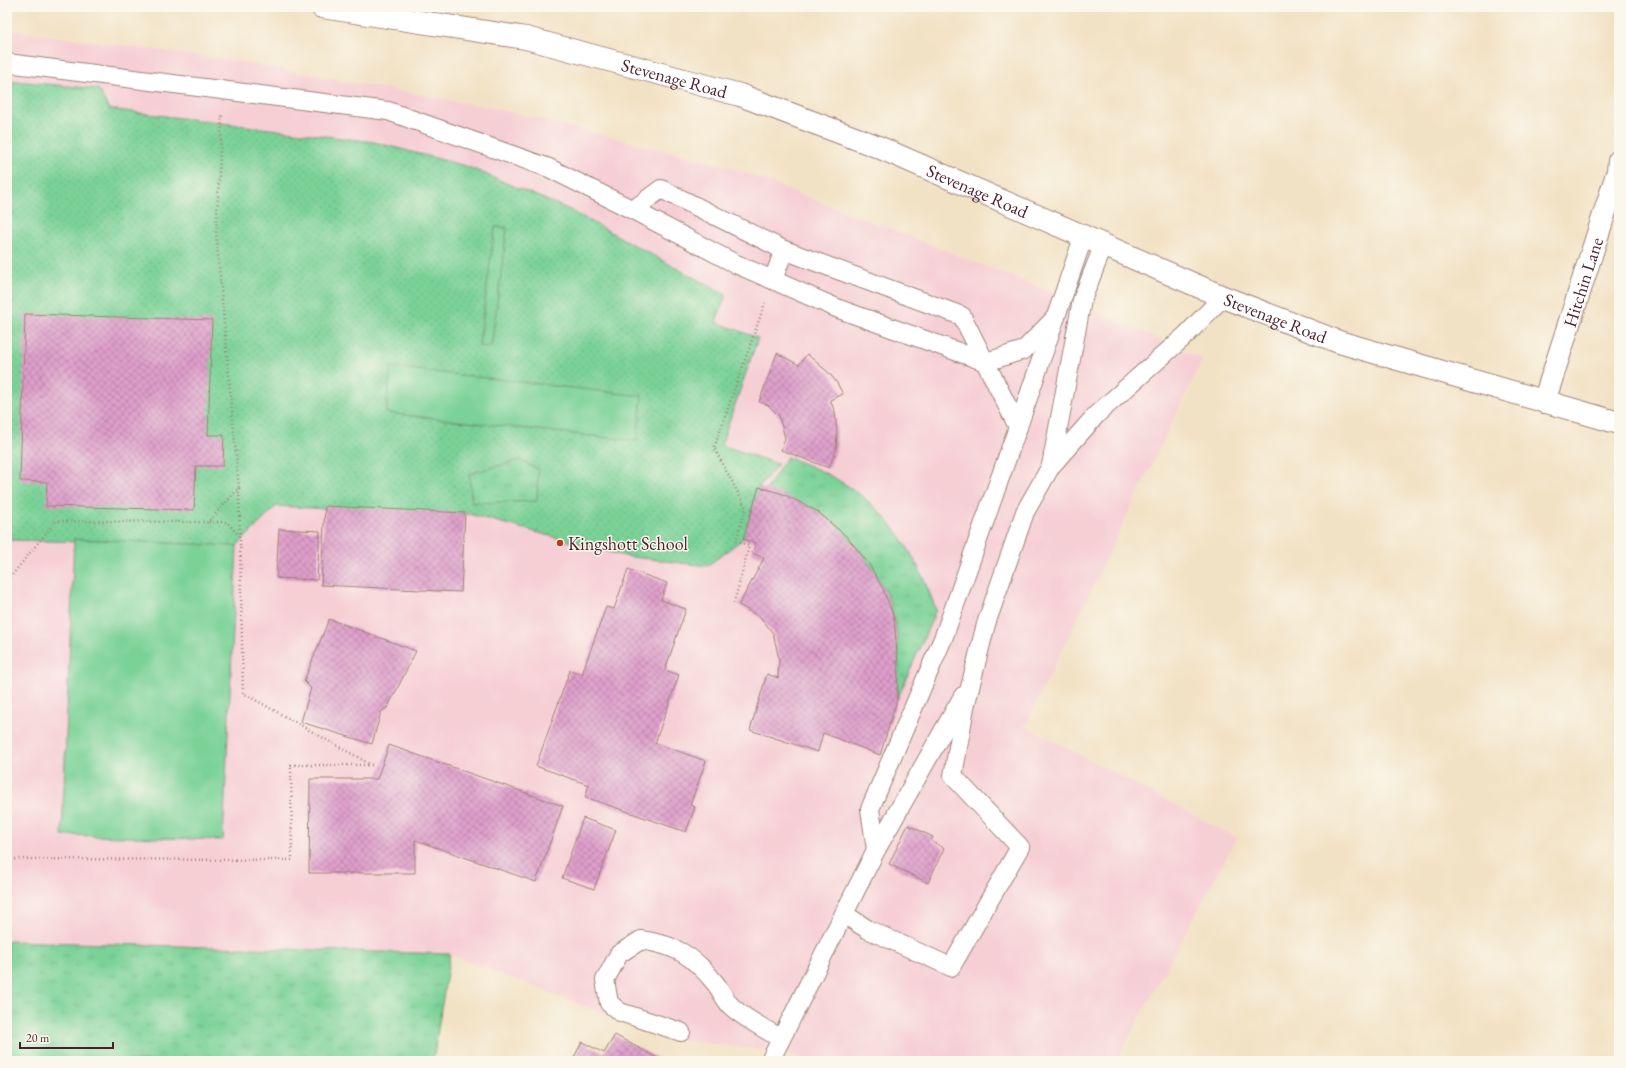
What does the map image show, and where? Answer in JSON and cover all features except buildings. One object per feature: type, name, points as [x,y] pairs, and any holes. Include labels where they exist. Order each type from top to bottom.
[{"type":"main road","name":"Stevenage Road","points":[[322,7],[526,38],[740,95],[876,146],[1084,235],[1223,297],[1339,342],[1619,423]]},
{"type":"main road","name":"Hitchin Lane","points":[[1544,402],[1618,171],[1619,161]]},
{"type":"lane","points":[[7,63],[224,89],[388,111],[549,168],[736,264],[839,308],[986,362],[1024,350],[1056,317]]},
{"type":"lane","points":[[633,210],[661,189],[784,250],[962,316],[1018,428]]},
{"type":"lane","points":[[876,850],[870,809],[944,636],[1018,428],[1084,235]]},
{"type":"lane","points":[[1051,466],[1082,300],[1104,244]]},
{"type":"lane","points":[[773,280],[784,250]]},
{"type":"lane","points":[[844,914],[867,929],[951,967],[1020,847],[953,776],[973,678],[986,624],[1025,512],[1051,466],[1097,414],[1186,335],[1223,297]]},
{"type":"lane","points":[[770,1061],[876,850],[973,678]]},
{"type":"lane","points":[[681,1032],[620,1012],[609,1003],[606,980],[619,954],[641,940],[663,943],[681,950],[714,982],[732,1007],[781,1039]]},
{"type":"path","points":[[7,859],[292,860],[291,765],[372,765],[243,693],[239,488],[216,234],[224,89]]},
{"type":"path","points":[[734,603],[749,546],[736,540],[746,508],[714,448],[773,280]]},
{"type":"path","points":[[208,522],[239,488]]},
{"type":"path","points":[[7,581],[56,521],[227,522],[240,537]]},
{"type":"shaded area","name":"Kingshott School","points":[[7,30],[230,60],[503,110],[730,167],[1054,293],[1203,359],[1025,726],[1237,838],[1116,1061],[806,1061],[795,1055],[663,1037],[450,954],[433,1061],[7,1061]]},
{"type":"green space","points":[[16,81],[98,89],[109,109],[374,142],[466,166],[570,210],[726,295],[716,322],[758,338],[721,445],[778,464],[759,487],[743,539],[707,566],[624,556],[465,513],[325,509],[277,506],[237,546],[7,540],[7,83]]},
{"type":"green space","points":[[495,227],[507,228],[491,347],[479,346]]},
{"type":"green space","points":[[391,367],[642,396],[637,441],[386,413]]},
{"type":"green space","points":[[787,457],[816,469],[841,482],[863,497],[898,533],[925,581],[936,610],[897,700],[897,638],[890,603],[875,573],[865,558],[842,531],[817,511],[792,499],[766,490]]},
{"type":"green space","points":[[519,460],[538,469],[537,501],[472,503],[469,474]]},
{"type":"green space","points":[[74,539],[237,546],[223,840],[62,835]]},
{"type":"green space","points":[[7,941],[450,954],[433,1061],[7,1061]]},
{"type":"place","name":"Kingshott School","points":[[560,543]]}]
